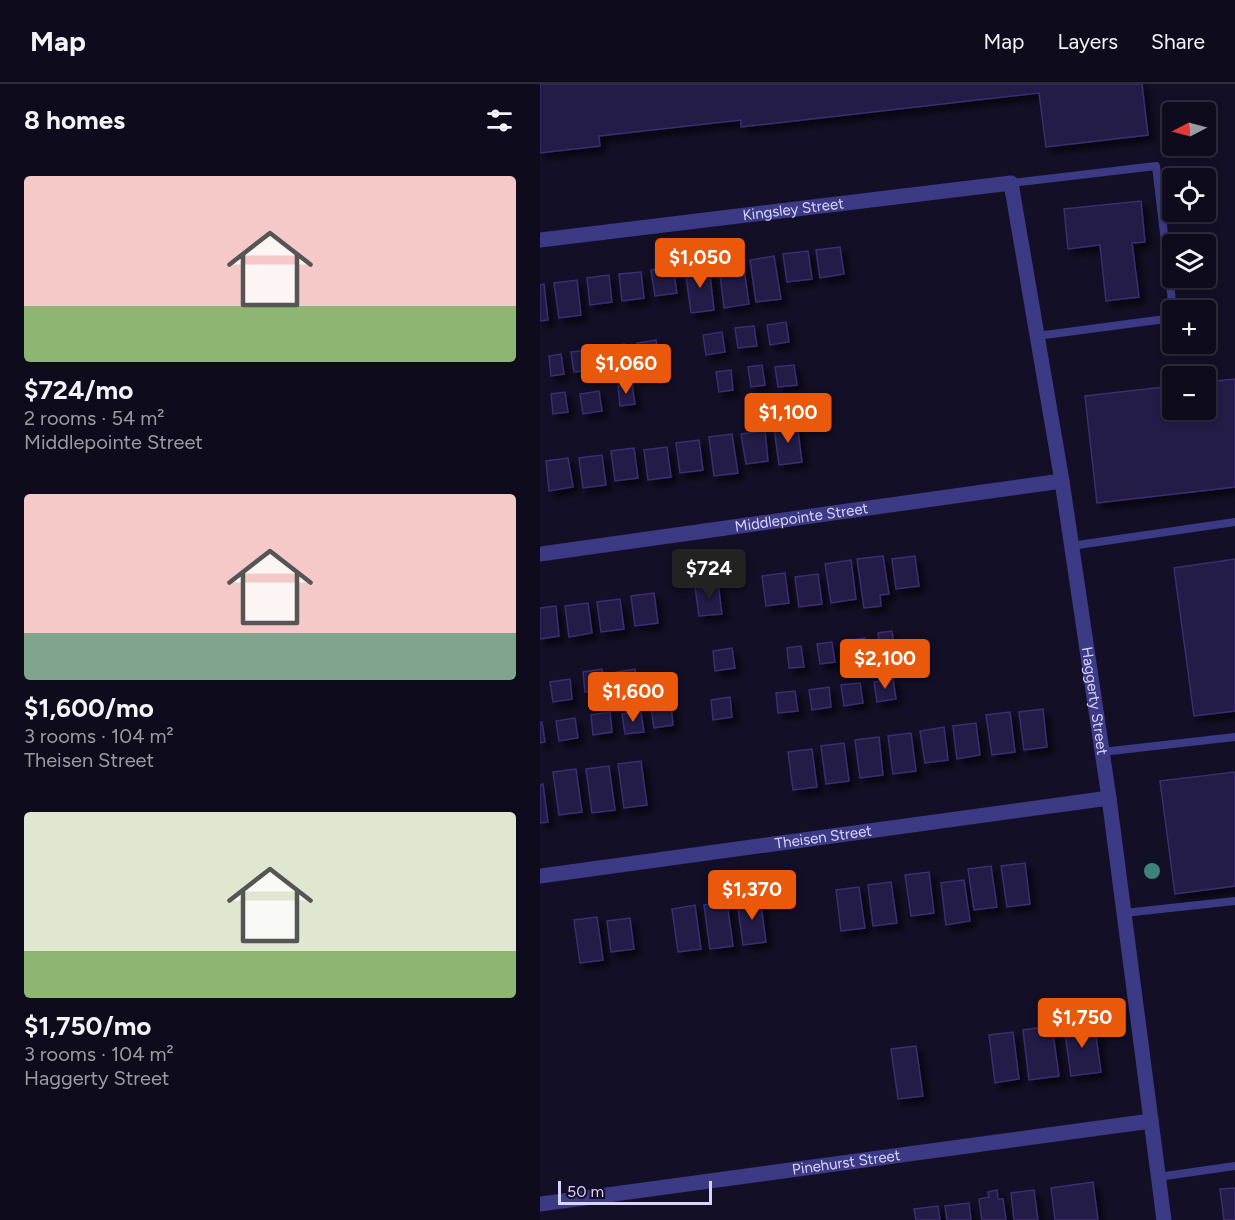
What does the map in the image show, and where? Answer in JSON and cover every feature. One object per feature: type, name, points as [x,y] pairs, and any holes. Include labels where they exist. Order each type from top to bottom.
[{"type":"street","name":"Kingsley Street","points":[[540,240],[1011,183]]},
{"type":"street","name":"Haggerty Street","points":[[1011,183],[1062,481],[1109,798],[1164,1220]]},
{"type":"street","name":"Middlepointe Street","points":[[540,554],[1062,481]]},
{"type":"street","name":"Theisen Street","points":[[540,876],[1109,798]]},
{"type":"street","name":"Pinehurst Street","points":[[540,1204],[1151,1121]]},
{"type":"lane","points":[[1011,183],[1156,166],[1172,300]]},
{"type":"lane","points":[[1037,336],[1162,319]]},
{"type":"lane","points":[[1071,546],[1235,522]]},
{"type":"lane","points":[[1102,752],[1235,737]]},
{"type":"lane","points":[[1124,913],[1235,901]]},
{"type":"lane","points":[[1158,1177],[1235,1166]]},
{"type":"building","points":[[540,84],[1142,84],[1148,135],[1046,147],[1039,93],[741,127],[741,120],[599,136],[600,146],[540,153]]},
{"type":"building","points":[[1141,201],[1145,242],[1132,243],[1139,297],[1106,301],[1100,245],[1068,249],[1064,209]]},
{"type":"building","points":[[840,247],[844,274],[820,278],[816,250]]},
{"type":"building","points":[[808,251],[812,279],[787,282],[783,254]]},
{"type":"building","points":[[774,256],[781,299],[756,302],[750,260]]},
{"type":"building","points":[[743,262],[749,304],[724,308],[719,265]]},
{"type":"building","points":[[709,266],[714,310],[691,313],[685,269]]},
{"type":"building","points":[[673,267],[677,293],[655,296],[651,270]]},
{"type":"building","points":[[641,272],[644,298],[622,301],[619,274]]},
{"type":"building","points":[[609,275],[612,302],[590,305],[587,278]]},
{"type":"building","points":[[577,280],[581,315],[559,318],[554,283]]},
{"type":"building","points":[[544,284],[548,320],[540,321],[540,285]]},
{"type":"building","points":[[786,322],[789,342],[770,345],[767,325]]},
{"type":"building","points":[[754,326],[757,346],[738,348],[735,328]]},
{"type":"building","points":[[722,332],[725,352],[706,355],[703,335]]},
{"type":"building","points":[[656,340],[659,360],[640,363],[637,343]]},
{"type":"building","points":[[625,344],[628,365],[609,367],[606,347]]},
{"type":"building","points":[[590,350],[593,370],[574,372],[571,352]]},
{"type":"building","points":[[561,354],[564,374],[551,376],[549,356]]},
{"type":"building","points":[[762,365],[765,385],[751,387],[748,367]]},
{"type":"building","points":[[794,365],[797,385],[778,387],[775,367]]},
{"type":"building","points":[[731,370],[733,390],[719,392],[716,372]]},
{"type":"building","points":[[1235,379],[1235,487],[1097,503],[1085,396],[1162,387],[1162,420],[1216,420],[1216,381]]},
{"type":"building","points":[[632,384],[635,404],[620,406],[618,386]]},
{"type":"building","points":[[599,391],[602,411],[583,414],[580,394]]},
{"type":"building","points":[[565,392],[568,412],[553,414],[551,394]]},
{"type":"building","points":[[797,423],[802,462],[779,465],[774,427]]},
{"type":"building","points":[[765,431],[768,461],[746,464],[741,434]]},
{"type":"building","points":[[732,434],[738,473],[714,476],[709,437]]},
{"type":"building","points":[[699,440],[703,470],[680,473],[676,443]]},
{"type":"building","points":[[667,447],[671,477],[648,480],[644,450]]},
{"type":"building","points":[[634,448],[638,478],[615,481],[611,451]]},
{"type":"building","points":[[602,455],[606,485],[583,488],[579,458]]},
{"type":"building","points":[[568,458],[573,487],[549,491],[546,461]]},
{"type":"building","points":[[883,556],[889,594],[880,595],[881,606],[864,608],[857,559]]},
{"type":"building","points":[[915,556],[919,586],[896,589],[892,559]]},
{"type":"building","points":[[1235,559],[1235,711],[1194,716],[1174,568]]},
{"type":"building","points":[[851,560],[856,599],[831,603],[825,564]]},
{"type":"building","points":[[785,573],[789,603],[766,606],[762,576]]},
{"type":"building","points":[[818,574],[822,604],[799,607],[795,577]]},
{"type":"building","points":[[718,583],[722,614],[699,616],[695,587]]},
{"type":"building","points":[[654,593],[658,623],[635,626],[631,596]]},
{"type":"building","points":[[620,599],[624,629],[601,632],[597,602]]},
{"type":"building","points":[[588,603],[592,633],[569,637],[565,606]]},
{"type":"building","points":[[556,606],[559,636],[540,639],[540,608]]},
{"type":"building","points":[[892,631],[895,651],[881,653],[878,633]]},
{"type":"building","points":[[865,638],[867,658],[848,661],[846,641]]},
{"type":"building","points":[[832,642],[835,662],[820,664],[817,644]]},
{"type":"building","points":[[801,646],[804,667],[789,668],[787,648]]},
{"type":"building","points":[[732,648],[735,668],[715,671],[713,651]]},
{"type":"building","points":[[602,669],[605,690],[585,692],[583,672]]},
{"type":"building","points":[[635,669],[638,689],[619,692],[616,672]]},
{"type":"building","points":[[570,679],[572,699],[553,702],[550,682]]},
{"type":"building","points":[[893,679],[896,699],[877,702],[874,682]]},
{"type":"building","points":[[860,683],[863,703],[844,706],[841,685]]},
{"type":"building","points":[[829,687],[831,707],[812,710],[809,690]]},
{"type":"building","points":[[795,691],[798,711],[778,713],[776,693]]},
{"type":"building","points":[[730,697],[732,717],[713,720],[711,700]]},
{"type":"building","points":[[671,705],[673,725],[654,728],[651,708]]},
{"type":"building","points":[[1043,709],[1047,747],[1024,750],[1019,712]]},
{"type":"building","points":[[610,712],[612,732],[593,735],[591,715]]},
{"type":"building","points":[[641,712],[644,732],[625,734],[622,714]]},
{"type":"building","points":[[1010,712],[1015,752],[992,755],[986,715]]},
{"type":"building","points":[[575,718],[578,738],[559,741],[556,721]]},
{"type":"building","points":[[540,722],[542,722],[545,742],[540,743]]},
{"type":"building","points":[[976,723],[980,755],[957,759],[953,726]]},
{"type":"building","points":[[944,727],[948,760],[925,763],[920,731]]},
{"type":"building","points":[[911,733],[916,771],[893,774],[888,736]]},
{"type":"building","points":[[879,737],[883,775],[860,778],[855,740]]},
{"type":"building","points":[[844,743],[849,781],[826,784],[821,746]]},
{"type":"building","points":[[812,749],[817,787],[793,790],[788,752]]},
{"type":"building","points":[[641,761],[647,805],[624,808],[618,764]]},
{"type":"building","points":[[609,766],[615,810],[592,813],[586,769]]},
{"type":"building","points":[[576,769],[582,812],[559,815],[553,772]]},
{"type":"building","points":[[1235,772],[1235,886],[1175,894],[1160,781]]},
{"type":"building","points":[[543,784],[548,822],[540,823],[540,785]]},
{"type":"building","points":[[1025,863],[1030,904],[1007,907],[1001,866]]},
{"type":"building","points":[[991,866],[997,907],[974,910],[968,869]]},
{"type":"building","points":[[929,872],[934,913],[911,916],[905,875]]},
{"type":"building","points":[[964,880],[970,921],[946,925],[941,883]]},
{"type":"building","points":[[891,882],[897,923],[873,926],[868,885]]},
{"type":"building","points":[[859,887],[865,928],[841,931],[836,890]]},
{"type":"building","points":[[760,898],[766,942],[743,945],[737,901]]},
{"type":"building","points":[[727,902],[733,946],[710,949],[704,905]]},
{"type":"building","points":[[695,905],[701,949],[678,952],[672,909]]},
{"type":"building","points":[[597,917],[603,960],[580,963],[574,920]]},
{"type":"building","points":[[630,918],[634,949],[611,952],[607,921]]},
{"type":"building","points":[[1094,1022],[1101,1072],[1071,1076],[1064,1026]]},
{"type":"building","points":[[1052,1026],[1059,1076],[1029,1080],[1023,1030]]},
{"type":"building","points":[[1013,1032],[1019,1079],[995,1083],[989,1035]]},
{"type":"building","points":[[916,1046],[923,1096],[898,1099],[891,1049]]},
{"type":"building","points":[[1093,1182],[1098,1220],[1055,1220],[1051,1188]]},
{"type":"building","points":[[1235,1188],[1235,1220],[1224,1220],[1220,1189]]},
{"type":"building","points":[[997,1190],[998,1199],[1003,1199],[1006,1220],[982,1220],[979,1199],[989,1197],[988,1192]]},
{"type":"building","points":[[1034,1190],[1038,1220],[1014,1220],[1011,1193]]},
{"type":"building","points":[[969,1203],[971,1220],[947,1220],[945,1206]]},
{"type":"building","points":[[938,1206],[940,1220],[916,1220],[914,1209]]}]
